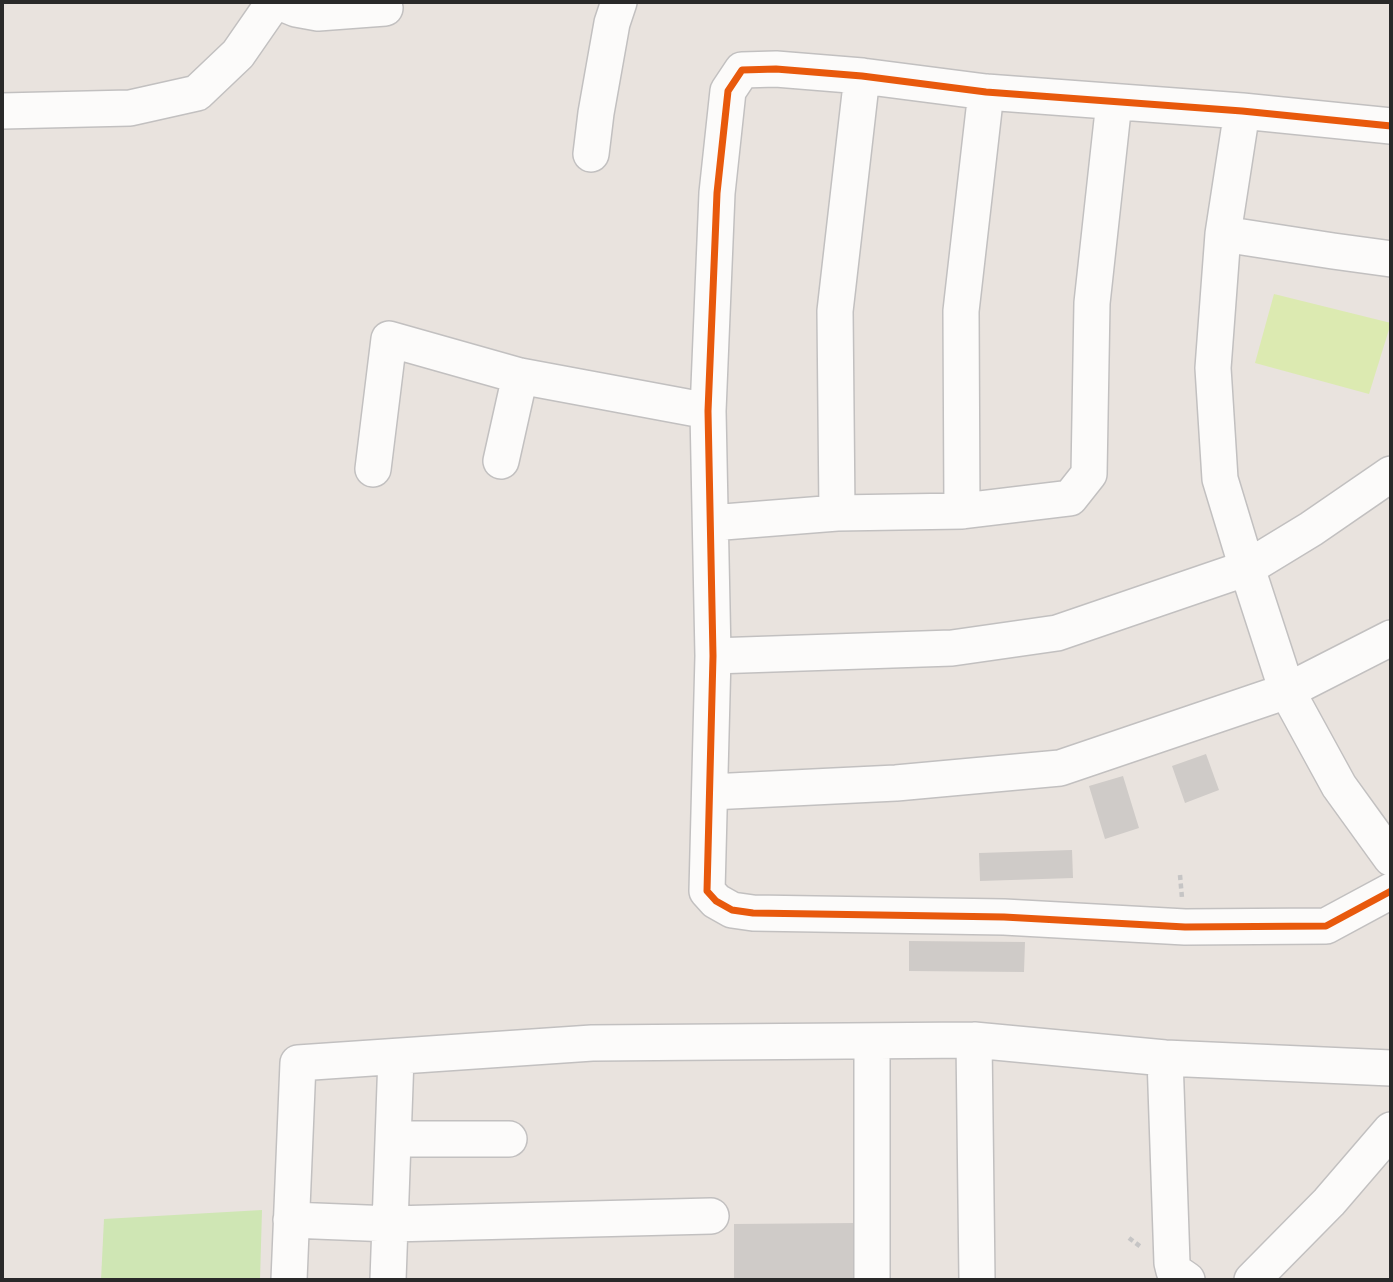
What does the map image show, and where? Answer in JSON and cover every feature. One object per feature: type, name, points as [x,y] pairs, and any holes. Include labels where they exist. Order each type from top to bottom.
[{"type":"street","points":[[2,111],[130,108],[197,93],[238,54],[274,2]]},
{"type":"street","points":[[279,2],[296,9],[318,13],[385,8]]},
{"type":"street","points":[[591,154],[601,82],[612,23],[619,2]]},
{"type":"street","points":[[1391,126],[1242,111],[986,92],[863,76],[776,69],[742,70],[728,91],[718,193],[709,411],[713,656],[707,891],[716,901],[732,910],[753,913],[1004,917],[1185,927],[1326,926],[1391,891]]},
{"type":"street","points":[[837,513],[835,311],[863,76]]},
{"type":"street","points":[[962,511],[961,311],[986,92]]},
{"type":"street","points":[[711,523],[837,513],[962,511],[1070,498],[1089,474],[1092,303],[1114,102]]},
{"type":"street","points":[[1242,111],[1223,234],[1213,368],[1220,479],[1287,691],[1339,786],[1391,858]]},
{"type":"street","points":[[1223,234],[1391,259]]},
{"type":"street","points":[[373,469],[389,339],[520,376],[709,411]]},
{"type":"street","points":[[500,461],[520,376]]},
{"type":"street","points":[[713,656],[952,648],[1057,633],[1247,568],[1311,529],[1391,474]]},
{"type":"street","points":[[710,792],[896,783],[1060,768],[1287,691],[1391,638]]},
{"type":"street","points":[[974,1040],[977,1280]]},
{"type":"street","points":[[289,1280],[298,1063],[592,1043],[974,1040],[1165,1058],[1391,1068]]},
{"type":"street","points":[[872,1042],[873,1280]]},
{"type":"street","points":[[388,1280],[396,1057]]},
{"type":"street","points":[[1165,1058],[1172,1263],[1174,1271],[1187,1280]]},
{"type":"street","points":[[1252,1280],[1329,1202],[1391,1130]]},
{"type":"street","points":[[394,1139],[509,1139]]},
{"type":"street","points":[[291,1220],[391,1224],[711,1216]]},
{"type":"green space","points":[[1274,294],[1391,323],[1369,394],[1255,363]]},
{"type":"green space","points":[[262,1210],[260,1280],[101,1280],[104,1219]]},
{"type":"building","points":[[1206,754],[1219,790],[1185,803],[1172,766]]},
{"type":"building","points":[[1123,776],[1139,828],[1105,839],[1089,786]]},
{"type":"building","points":[[1072,850],[1073,878],[980,881],[979,853]]},
{"type":"building","points":[[909,941],[1025,942],[1024,972],[909,971]]},
{"type":"building","points":[[856,1223],[856,1280],[734,1280],[734,1224]]},
{"type":"cycle path","points":[[1391,126],[1242,111],[986,92],[862,76],[776,69],[742,70],[728,91],[717,193],[708,411],[713,656],[707,891],[716,901],[732,910],[753,913],[1004,917],[1185,927],[1326,926],[1391,891]]}]
